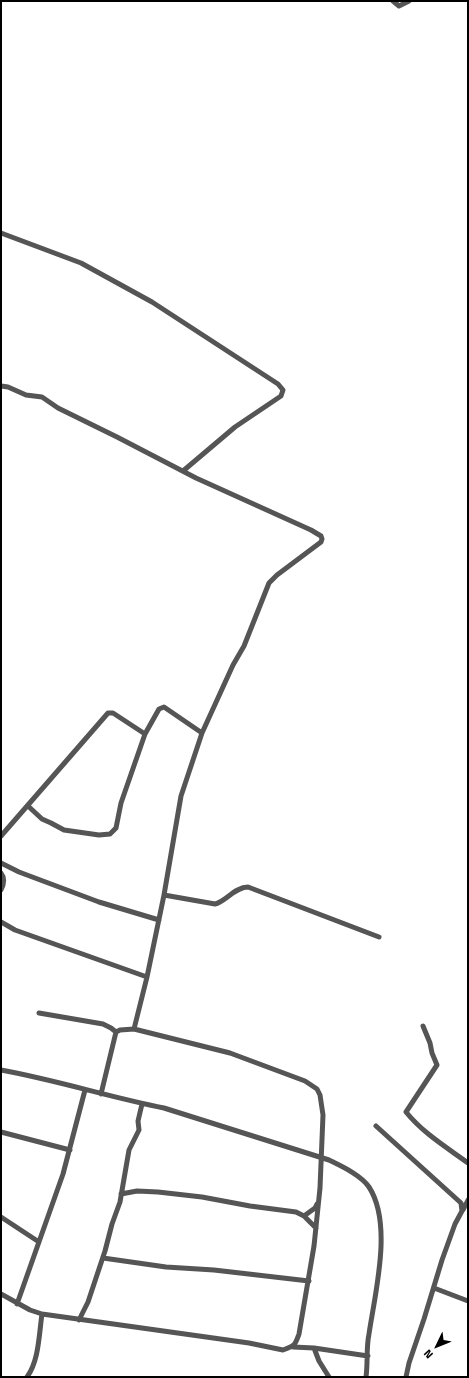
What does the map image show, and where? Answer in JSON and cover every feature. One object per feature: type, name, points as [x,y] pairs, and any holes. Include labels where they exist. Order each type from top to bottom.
[{"type":"street","points":[[392,1],[400,6],[409,1]]},
{"type":"street","points":[[1,233],[81,263],[152,302],[278,384],[283,390],[280,396],[235,427],[183,472]]},
{"type":"street","points":[[1,386],[8,387],[26,395],[42,397],[58,408],[183,472],[311,530],[321,536],[322,539],[321,542],[269,583],[244,646],[233,665],[202,733],[181,796],[159,920],[134,1029]]},
{"type":"street","points":[[28,806],[42,819],[64,830],[99,835],[110,834],[116,828],[121,803],[146,734],[159,709],[164,707],[202,733]]},
{"type":"street","points":[[1,836],[110,712],[146,734]]},
{"type":"street","points":[[1,863],[19,872],[99,902],[159,920]]},
{"type":"street","points":[[1,873],[3,876],[3,885],[1,890]]},
{"type":"street","points":[[164,895],[215,904],[219,903],[243,887],[248,887],[379,937]]},
{"type":"street","points":[[1,922],[15,930],[147,977]]},
{"type":"street","points":[[39,1013],[103,1024],[116,1032]]},
{"type":"street","points":[[423,1026],[437,1065],[406,1112],[418,1126],[436,1141],[468,1163]]},
{"type":"street","points":[[116,1032],[120,1030],[134,1029],[230,1053],[298,1078],[317,1089],[320,1095],[323,1115],[316,1228],[299,1334],[293,1347]]},
{"type":"street","points":[[101,1094],[116,1032]]},
{"type":"street","points":[[1,1070],[25,1074],[101,1094],[164,1108],[329,1160],[349,1170],[368,1187],[377,1206],[380,1218],[379,1269],[375,1305],[368,1336],[366,1377]]},
{"type":"street","points":[[17,1304],[63,1174],[85,1090]]},
{"type":"street","points":[[79,1320],[88,1302],[120,1202],[129,1150],[139,1130],[138,1121],[142,1104]]},
{"type":"street","points":[[376,1126],[461,1203],[462,1210]]},
{"type":"street","points":[[1,1132],[70,1150]]},
{"type":"street","points":[[121,1194],[137,1191],[202,1197],[250,1206],[296,1212],[304,1216],[316,1228]]},
{"type":"street","points":[[406,1377],[409,1363],[444,1253],[455,1224],[468,1200]]},
{"type":"street","points":[[304,1216],[315,1208],[318,1201]]},
{"type":"street","points":[[1,1217],[39,1242]]},
{"type":"street","points":[[103,1258],[166,1267],[214,1270],[308,1281]]},
{"type":"street","points":[[434,1288],[468,1301]]},
{"type":"street","points":[[1,1294],[17,1304],[42,1314],[249,1343],[284,1350],[293,1347],[314,1348],[368,1356]]},
{"type":"street","points":[[27,1377],[35,1357],[42,1314]]},
{"type":"street","points":[[314,1348],[329,1377]]}]
